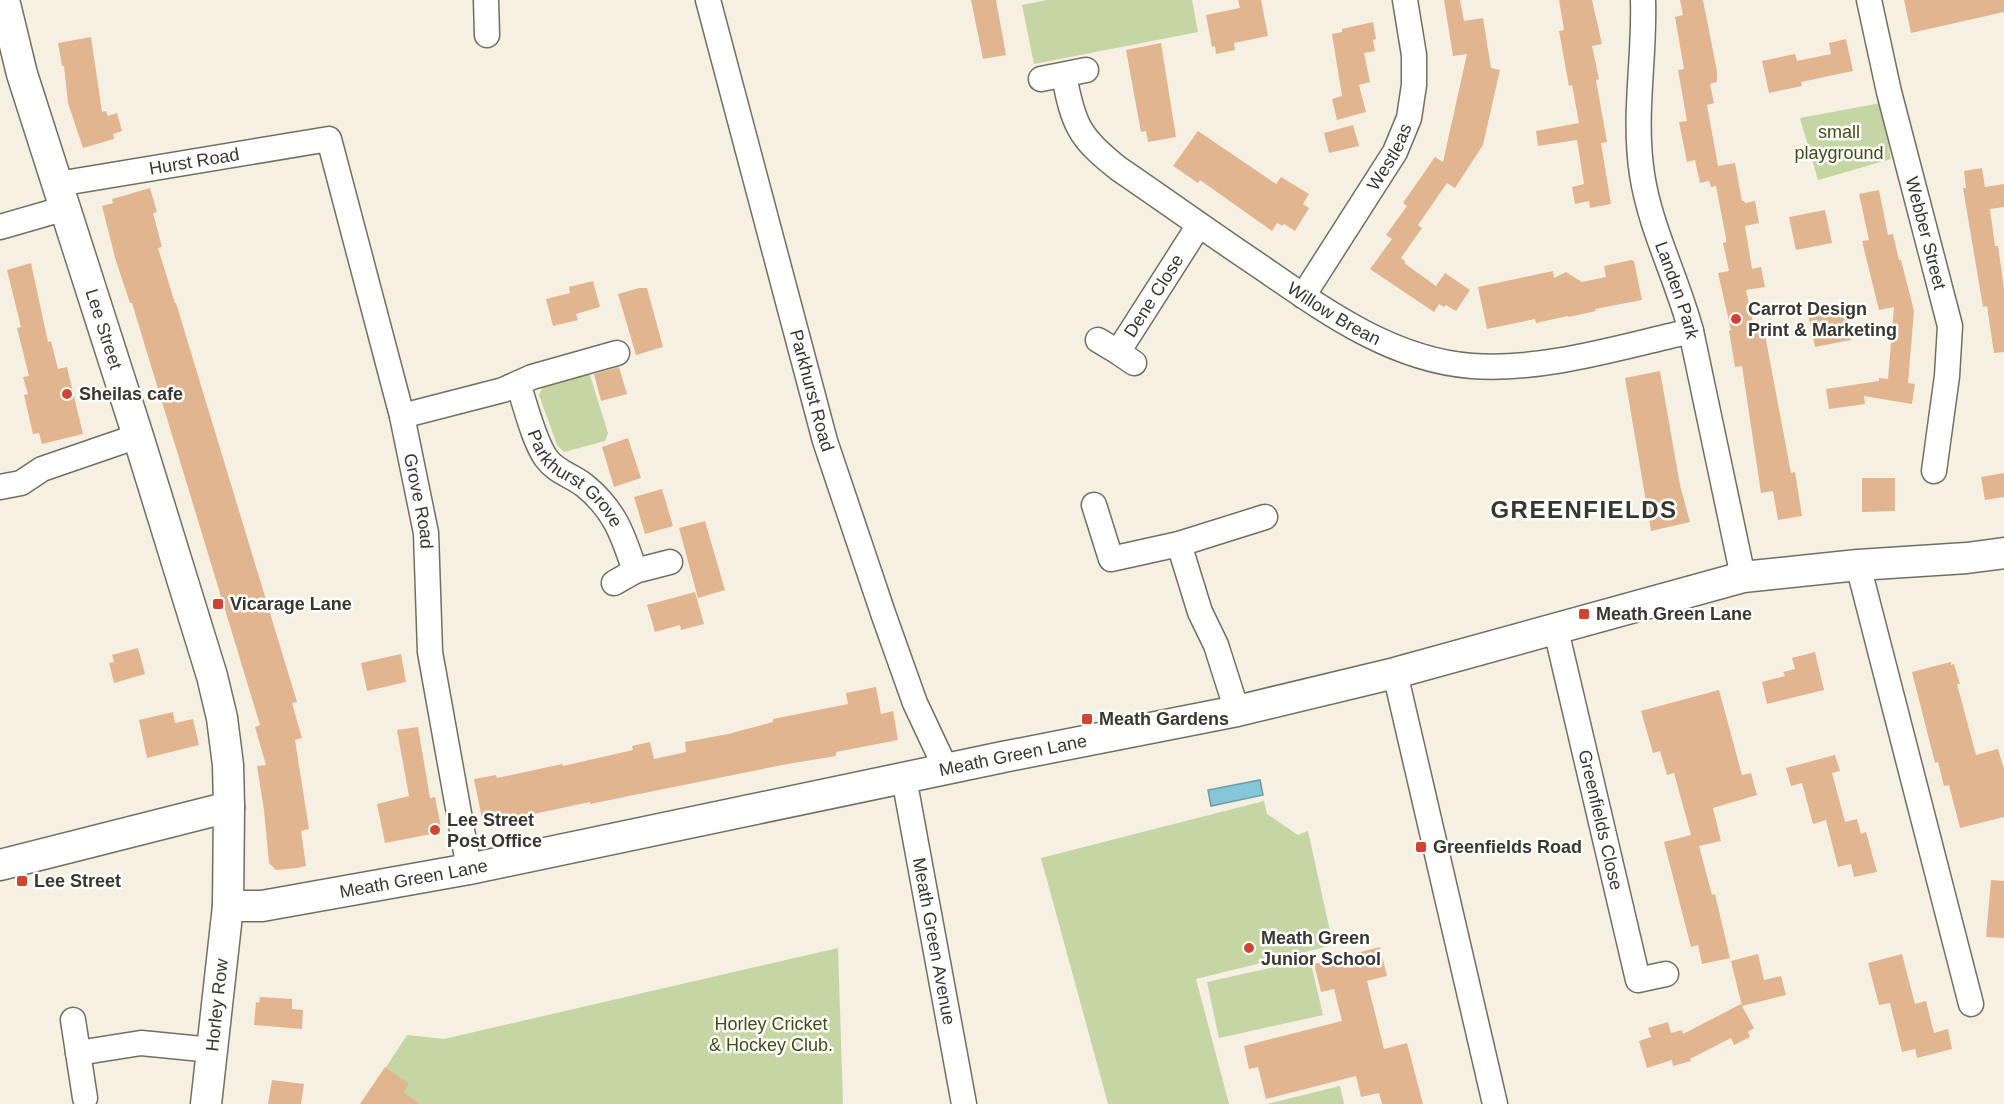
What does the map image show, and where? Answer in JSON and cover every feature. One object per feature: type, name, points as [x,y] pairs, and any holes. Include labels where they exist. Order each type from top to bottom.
[{"type":"street","name":"Lee Street","points":[[4,0],[22,74],[212,676],[222,718],[228,765],[228,906]]},
{"type":"street","points":[[486,0],[487,35]]},
{"type":"street","name":"Parkhurst Road","points":[[708,0],[825,441],[915,703],[946,769]]},
{"type":"street","name":"Westleas","points":[[1303,296],[1395,152],[1409,118],[1414,85],[1414,55],[1405,0]]},
{"type":"street","name":"Landen Park","points":[[1642,0],[1637,132],[1642,175],[1651,215],[1691,331],[1743,578]]},
{"type":"street","name":"Webber Street","points":[[1869,0],[1889,92],[1950,326],[1947,375],[1934,471]]},
{"type":"street","name":"Willow Brean","points":[[1064,75],[1080,131],[1095,150],[1303,296],[1381,342],[1425,357],[1471,366],[1509,366],[1556,361],[1691,331]]},
{"type":"street","name":"Hurst Road","points":[[0,226],[62,196],[329,139]]},
{"type":"street","name":"Grove Road","points":[[329,139],[402,416],[426,533],[430,652],[469,869]]},
{"type":"street","name":"Dene Close","points":[[1117,352],[1199,225]]},
{"type":"street","points":[[402,416],[503,390],[532,377],[617,352]]},
{"type":"street","name":"Parkhurst Grove","points":[[518,384],[545,457],[557,470],[581,483],[607,507],[622,531],[635,572]]},
{"type":"street","points":[[0,487],[21,483],[42,469],[138,436]]},
{"type":"street","points":[[1094,505],[1111,559],[1179,544],[1264,517]]},
{"type":"street","points":[[1179,544],[1200,612],[1216,645],[1237,711]]},
{"type":"street","name":"Meath Green Lane","points":[[228,906],[262,906],[469,869],[946,769],[1237,711],[1395,673],[1743,578],[1858,565],[1967,558],[2004,553]]},
{"type":"street","points":[[614,583],[635,572],[670,562]]},
{"type":"street","points":[[1858,565],[1971,1004]]},
{"type":"street","name":"Greenfields Close","points":[[1556,630],[1638,980],[1666,974]]},
{"type":"street","points":[[1395,673],[1495,1104]]},
{"type":"street","name":"Meath Green Avenue","points":[[904,778],[964,1104]]},
{"type":"street","points":[[0,865],[229,807]]},
{"type":"street","name":"Horley Row","points":[[206,1104],[228,906]]},
{"type":"street","points":[[73,1020],[85,1098]]},
{"type":"street","points":[[78,1053],[141,1043],[212,1050]]},
{"type":"green space","points":[[1047,0],[1192,0],[1198,32],[1034,64],[1022,5]]},
{"type":"green space","name":"small playground","points":[[1881,103],[1891,159],[1818,180],[1800,118]]},
{"type":"green space","points":[[589,372],[608,433],[605,441],[564,452],[557,445],[539,395],[544,384]]},
{"type":"green space","points":[[1264,801],[1267,814],[1298,835],[1308,831],[1333,945],[1196,979],[1229,1104],[1108,1104],[1041,858]]},
{"type":"green space","name":"Horley Cricket & Hockey Club.","points":[[838,948],[843,1104],[362,1104],[407,1035],[444,1039]]},
{"type":"green space","points":[[1310,959],[1323,1015],[1219,1038],[1207,982]]},
{"type":"green space","points":[[1340,1086],[1344,1104],[1267,1104]]},
{"type":"water","points":[[1260,780],[1263,795],[1211,806],[1208,790]]},
{"type":"building","points":[[971,0],[996,0],[1006,55],[983,59]]},
{"type":"building","points":[[1238,0],[1261,0],[1268,36],[1234,43],[1235,50],[1216,54],[1215,46],[1212,47],[1206,15],[1240,8]]},
{"type":"building","points":[[1444,0],[1460,0],[1464,21],[1483,18],[1491,68],[1500,70],[1483,145],[1455,188],[1447,183],[1418,225],[1422,228],[1401,258],[1406,262],[1404,263],[1436,286],[1445,273],[1470,290],[1456,311],[1439,304],[1434,312],[1370,269],[1392,239],[1386,235],[1407,206],[1403,203],[1435,157],[1443,162],[1467,54],[1453,56]]},
{"type":"building","points":[[1559,0],[1592,0],[1602,44],[1592,46],[1599,79],[1596,80],[1607,142],[1601,143],[1611,204],[1590,208],[1589,201],[1575,204],[1572,187],[1584,184],[1577,140],[1538,146],[1536,131],[1579,123],[1572,85],[1569,86],[1559,31],[1564,30]]},
{"type":"building","points":[[1680,0],[1703,0],[1717,71],[1717,82],[1710,84],[1714,103],[1707,105],[1718,166],[1735,163],[1742,201],[1745,203],[1755,201],[1759,223],[1745,226],[1752,269],[1761,267],[1765,287],[1746,290],[1754,326],[1763,324],[1791,473],[1795,472],[1802,516],[1778,520],[1773,491],[1761,493],[1742,366],[1735,367],[1729,331],[1731,330],[1718,273],[1729,271],[1723,243],[1726,242],[1726,238],[1716,186],[1711,187],[1709,181],[1700,183],[1695,160],[1687,162],[1679,122],[1687,121],[1678,70],[1684,69],[1675,17],[1683,15]]},
{"type":"building","points":[[1904,0],[2004,0],[2004,12],[1911,33]]},
{"type":"building","points":[[1373,22],[1376,39],[1373,40],[1375,51],[1364,53],[1370,82],[1359,85],[1366,112],[1337,120],[1332,99],[1342,96],[1332,34],[1342,32],[1342,29]]},
{"type":"building","points":[[91,37],[102,112],[106,111],[108,116],[117,113],[122,131],[113,134],[114,139],[83,148],[68,103],[64,66],[62,66],[58,43]]},
{"type":"building","points":[[1846,39],[1853,71],[1801,82],[1802,86],[1769,93],[1762,61],[1795,54],[1797,61],[1831,54],[1829,43]]},
{"type":"building","points":[[1161,43],[1176,137],[1148,142],[1146,131],[1141,132],[1126,50]]},
{"type":"building","points":[[1353,125],[1359,146],[1329,153],[1324,133]]},
{"type":"building","points":[[1198,131],[1276,184],[1281,177],[1309,194],[1303,204],[1309,208],[1295,231],[1284,224],[1282,226],[1277,223],[1272,231],[1200,180],[1198,183],[1173,166]]},
{"type":"building","points":[[1982,168],[1985,187],[2004,184],[2004,207],[1990,209],[2004,288],[2004,352],[1994,353],[1987,306],[1983,307],[1963,188],[1966,188],[1964,171]]},
{"type":"building","points":[[150,188],[157,212],[153,213],[162,247],[158,248],[297,702],[292,703],[302,738],[295,740],[309,829],[301,831],[306,866],[276,870],[269,863],[257,766],[266,765],[255,727],[260,725],[132,303],[130,303],[116,261],[102,206],[113,203],[112,199]]},
{"type":"building","points":[[1879,190],[1888,235],[1893,234],[1914,311],[1908,383],[1915,384],[1912,404],[1864,396],[1865,404],[1829,409],[1826,389],[1879,381],[1879,378],[1888,379],[1894,307],[1879,310],[1862,241],[1869,240],[1859,194]]},
{"type":"building","points":[[1825,210],[1832,243],[1796,250],[1789,217]]},
{"type":"building","points":[[1634,261],[1642,300],[1595,309],[1596,311],[1569,317],[1536,323],[1535,319],[1487,329],[1478,287],[1553,271],[1554,278],[1566,272],[1582,282],[1606,277],[1604,266]]},
{"type":"building","points":[[31,263],[48,342],[51,341],[58,369],[67,367],[83,434],[42,444],[39,433],[33,434],[24,395],[28,394],[23,377],[29,376],[17,328],[21,327],[7,270]]},
{"type":"building","points":[[593,281],[600,307],[576,314],[578,320],[553,326],[546,299],[570,293],[569,287]]},
{"type":"building","points":[[647,288],[663,347],[636,355],[618,294]]},
{"type":"building","points":[[1845,307],[1851,340],[1815,347],[1808,314]]},
{"type":"building","points":[[619,367],[627,394],[601,401],[594,374]]},
{"type":"building","points":[[1660,371],[1680,485],[1690,522],[1651,531],[1625,378]]},
{"type":"building","points":[[628,438],[641,478],[614,487],[602,447]]},
{"type":"building","points":[[2004,473],[2004,497],[1985,500],[1981,477]]},
{"type":"building","points":[[1862,478],[1895,478],[1895,511],[1862,512]]},
{"type":"building","points":[[662,489],[673,526],[645,534],[634,497]]},
{"type":"building","points":[[705,521],[725,590],[698,598],[679,528]]},
{"type":"building","points":[[695,592],[704,624],[681,630],[680,625],[655,632],[647,605]]},
{"type":"building","points":[[138,648],[145,674],[114,683],[109,663],[114,662],[112,655]]},
{"type":"building","points":[[1815,652],[1824,690],[1767,704],[1762,682],[1785,676],[1783,672],[1795,669],[1792,658]]},
{"type":"building","points":[[401,654],[406,682],[367,691],[361,663]]},
{"type":"building","points":[[1951,662],[1951,665],[1954,664],[1960,684],[1957,684],[1976,755],[1998,749],[2004,769],[2004,817],[1960,828],[1949,785],[1944,786],[1938,762],[1935,763],[1912,672]]},
{"type":"building","points":[[876,687],[881,714],[893,711],[898,740],[836,752],[836,756],[590,804],[590,802],[510,819],[509,814],[482,819],[474,779],[496,775],[497,778],[562,764],[563,766],[633,750],[632,746],[650,742],[654,759],[686,752],[685,742],[728,734],[773,722],[773,719],[848,704],[846,693]]},
{"type":"building","points":[[1719,690],[1742,775],[1751,773],[1757,795],[1713,808],[1721,841],[1699,846],[1712,895],[1715,894],[1730,958],[1702,964],[1698,945],[1691,947],[1664,842],[1691,835],[1674,773],[1667,775],[1660,751],[1653,753],[1641,711]]},
{"type":"building","points":[[173,712],[175,723],[193,719],[199,745],[147,758],[139,720]]},
{"type":"building","points":[[418,727],[430,798],[435,797],[442,832],[385,843],[377,804],[409,796],[397,730]]},
{"type":"building","points":[[1835,755],[1840,771],[1832,773],[1845,822],[1857,819],[1861,834],[1866,832],[1877,872],[1854,877],[1851,864],[1838,867],[1826,820],[1813,824],[1802,783],[1791,786],[1786,768]]},
{"type":"building","points":[[1991,880],[2004,881],[2004,938],[1986,937]]},
{"type":"building","points":[[1380,947],[1387,976],[1367,981],[1384,1049],[1407,1043],[1423,1104],[1382,1104],[1379,1093],[1361,1097],[1356,1076],[1266,1099],[1258,1067],[1249,1069],[1244,1046],[1342,1021],[1334,989],[1321,992],[1314,964]]},
{"type":"building","points":[[1758,954],[1764,980],[1781,976],[1786,995],[1742,1006],[1731,961]]},
{"type":"building","points":[[1902,954],[1915,1004],[1926,1001],[1934,1033],[1948,1029],[1952,1049],[1917,1058],[1915,1049],[1902,1052],[1890,1003],[1879,1005],[1868,963]]},
{"type":"building","points":[[260,997],[292,999],[292,1009],[303,1010],[302,1029],[254,1025],[256,1002],[259,1003]]},
{"type":"building","points":[[1741,1004],[1754,1028],[1748,1032],[1750,1037],[1734,1045],[1731,1038],[1690,1059],[1691,1061],[1673,1066],[1672,1060],[1647,1068],[1639,1041],[1651,1037],[1648,1028],[1668,1022],[1671,1033],[1682,1030],[1683,1034]]},
{"type":"building","points":[[385,1067],[409,1084],[403,1092],[420,1104],[360,1104]]},
{"type":"building","points":[[272,1080],[304,1084],[301,1104],[268,1104]]},
{"type":"place","name":"Carrot Design Print & Marketing","points":[[1736,319]]},
{"type":"place","name":"Sheilas cafe","points":[[67,394]]},
{"type":"place","name":"Vicarage Lane","points":[[218,604]]},
{"type":"place","name":"Meath Green Lane","points":[[1584,614]]},
{"type":"place","name":"Meath Gardens","points":[[1087,719]]},
{"type":"place","name":"Lee Street Post Office","points":[[435,830]]},
{"type":"place","name":"Greenfields Road","points":[[1421,847]]},
{"type":"place","name":"Lee Street","points":[[22,881]]},
{"type":"place","name":"Meath Green Junior School","points":[[1249,948]]},
{"type":"district","name":"GREENFIELDS","points":[[1584,510]]}]
